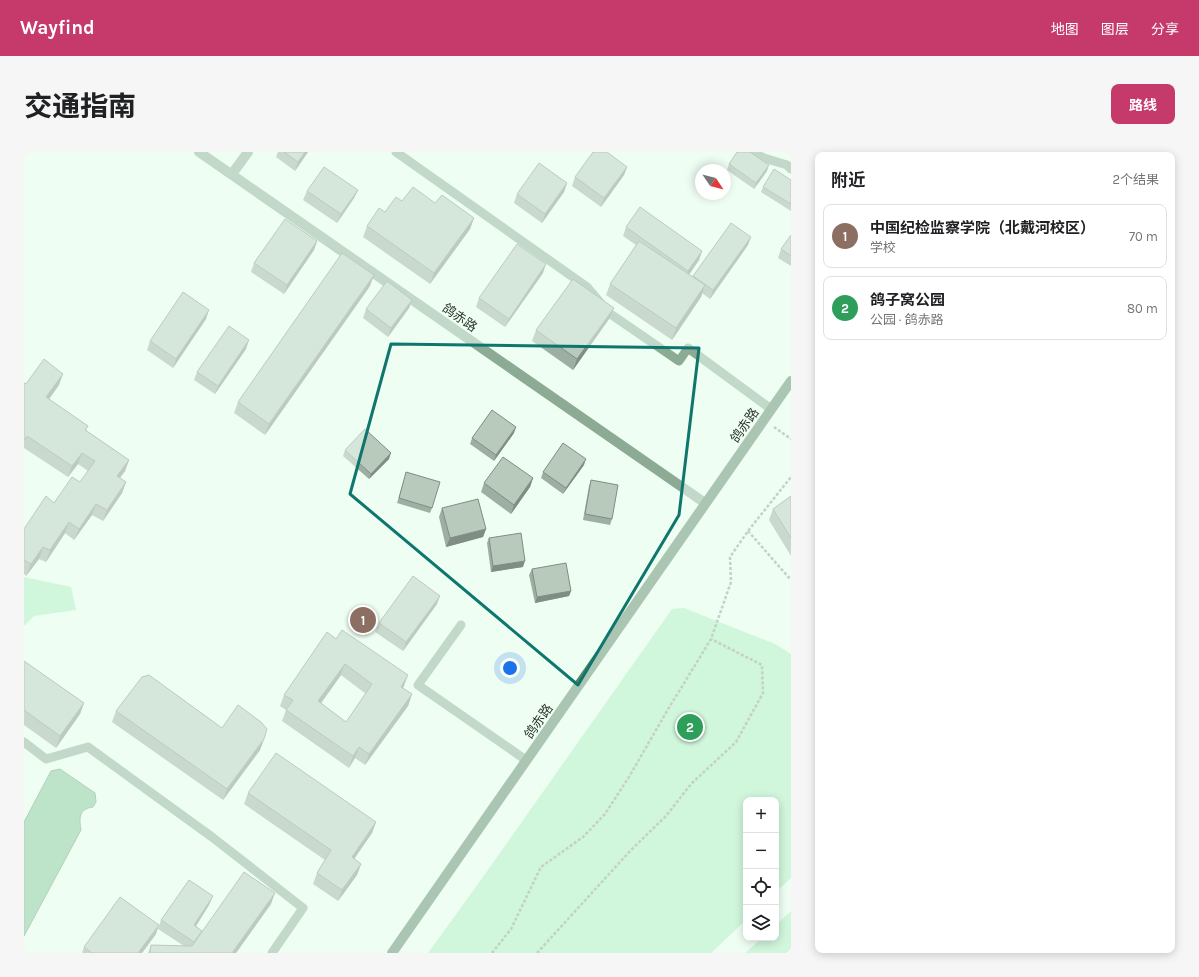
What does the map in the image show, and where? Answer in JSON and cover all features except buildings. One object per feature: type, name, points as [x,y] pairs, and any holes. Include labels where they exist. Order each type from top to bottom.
[{"type":"main road","name":"鸽赤路","points":[[392,953],[791,382]]},
{"type":"street","name":"鸽赤路","points":[[199,152],[705,503]]},
{"type":"street","points":[[232,174],[248,152]]},
{"type":"lane","points":[[396,152],[587,287],[608,314],[679,361],[688,348],[771,409]]},
{"type":"lane","points":[[752,152],[764,158],[787,165],[791,169]]},
{"type":"lane","points":[[461,625],[418,685],[526,760]]},
{"type":"lane","points":[[24,742],[46,759],[88,747],[212,838],[303,908],[272,953]]},
{"type":"path","points":[[764,419],[791,439]]},
{"type":"path","points":[[492,953],[511,929],[540,867],[583,837],[605,814],[630,777],[667,711],[711,639],[731,582],[730,557],[791,477]]},
{"type":"path","points":[[748,532],[791,580]]},
{"type":"path","points":[[537,953],[631,850],[666,816],[691,784],[736,742],[763,692],[762,665],[711,639]]},
{"type":"highlighted area","points":[[391,344],[699,348],[679,515],[578,685],[350,494]]},
{"type":"shaded area","points":[[24,577],[71,587],[76,610],[34,616],[24,626]]},
{"type":"shaded area","points":[[684,608],[775,644],[791,654],[791,878],[779,889],[779,797],[743,797],[743,923],[711,953],[428,953],[483,877],[672,609]]},
{"type":"shaded area","points":[[60,769],[95,793],[96,802],[93,807],[88,808],[81,814],[81,830],[24,936],[24,822],[51,771]]},
{"type":"shaded area","points":[[791,911],[791,953],[745,953],[759,941],[779,941],[779,922]]},
{"type":"place","name":"中国纪检监察学院（北戴河校区）","points":[[363,620]]},
{"type":"place","name":"鸽子窝公园","points":[[690,727]]}]
